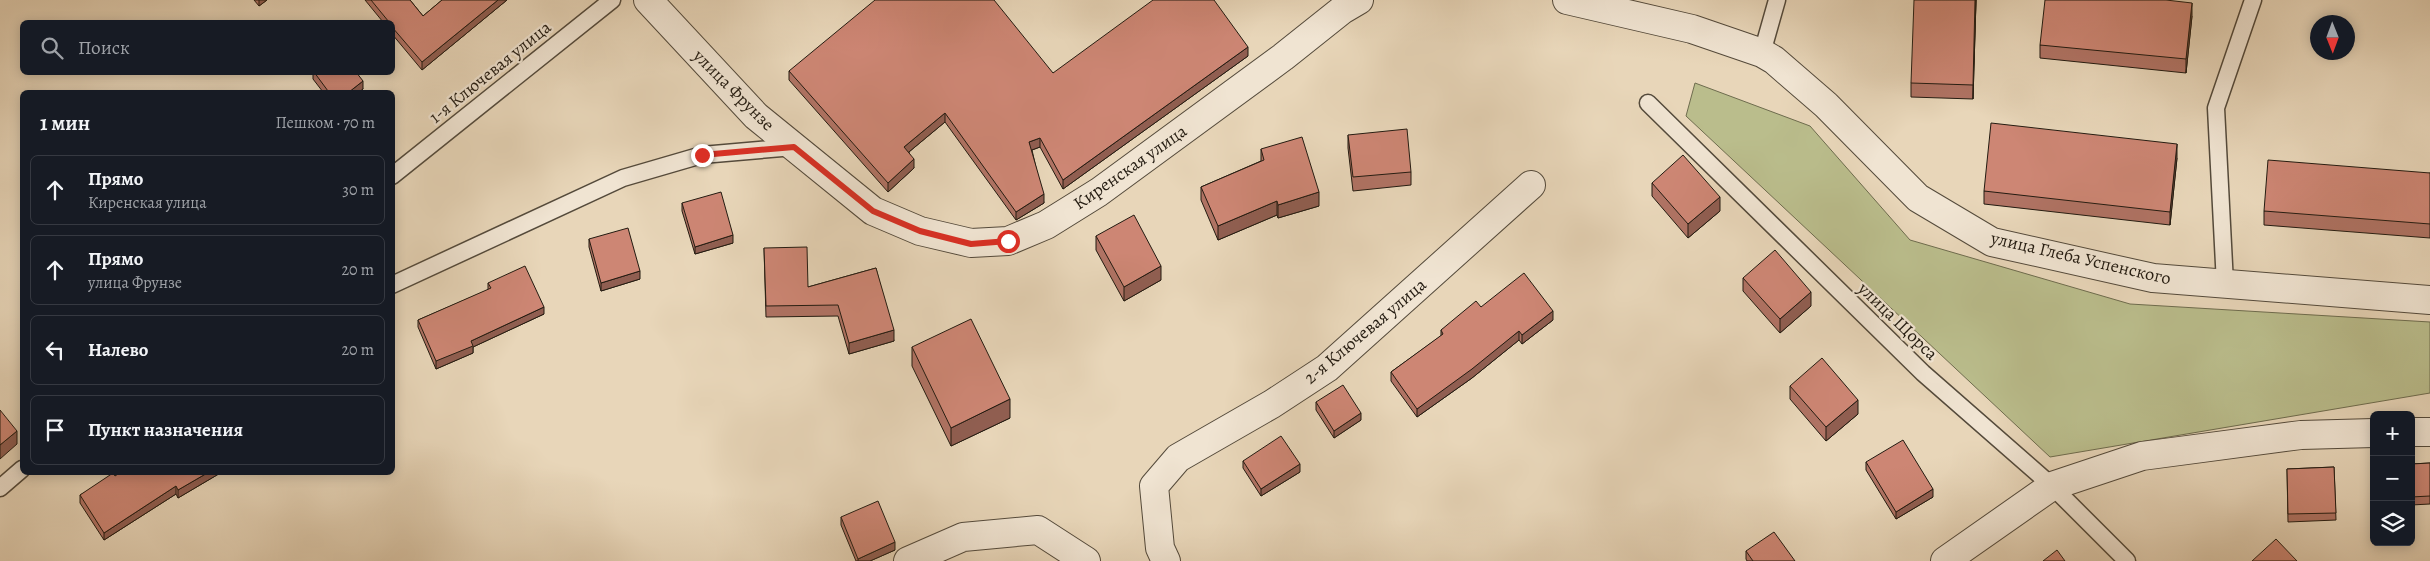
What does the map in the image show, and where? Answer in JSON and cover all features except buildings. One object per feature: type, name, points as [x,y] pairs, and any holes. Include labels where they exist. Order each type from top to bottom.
[{"type":"street","name":"улица Фрунзе","points":[[648,0],[756,116],[873,211]]},
{"type":"street","name":"Киренская улица","points":[[873,211],[920,231],[971,244],[1008,241],[1046,225],[1099,192],[1283,58],[1342,10],[1359,0]]},
{"type":"street","name":"улица Глеба Успенского","points":[[1567,0],[1692,30],[1762,54],[1774,60],[1826,104],[1918,198],[1992,242],[2153,278],[2430,300]]},
{"type":"street","name":"2-я Ключевая улица","points":[[1166,561],[1160,548],[1154,486],[1178,458],[1272,404],[1327,368],[1531,185]]},
{"type":"street","points":[[2415,432],[2430,432]]},
{"type":"street","points":[[1946,561],[2052,486],[2142,456],[2301,435],[2370,433]]},
{"type":"street","points":[[908,561],[963,537],[1038,530],[1086,561]]},
{"type":"lane","name":"1-я Ключевая улица","points":[[395,174],[612,0]]},
{"type":"lane","points":[[1762,54],[1777,0]]},
{"type":"lane","points":[[2225,284],[2216,108],[2253,0]]},
{"type":"lane","name":"улица Щорса","points":[[1648,103],[1923,373],[2052,486],[2127,561]]},
{"type":"lane","points":[[395,284],[624,178],[702,155],[794,147]]},
{"type":"green space","points":[[1695,83],[1810,126],[1910,240],[2130,304],[2430,322],[2430,393],[2050,457],[1686,116]]},
{"type":"route","points":[[702,155],[794,147],[873,211],[920,231],[971,244],[1008,241]]}]
